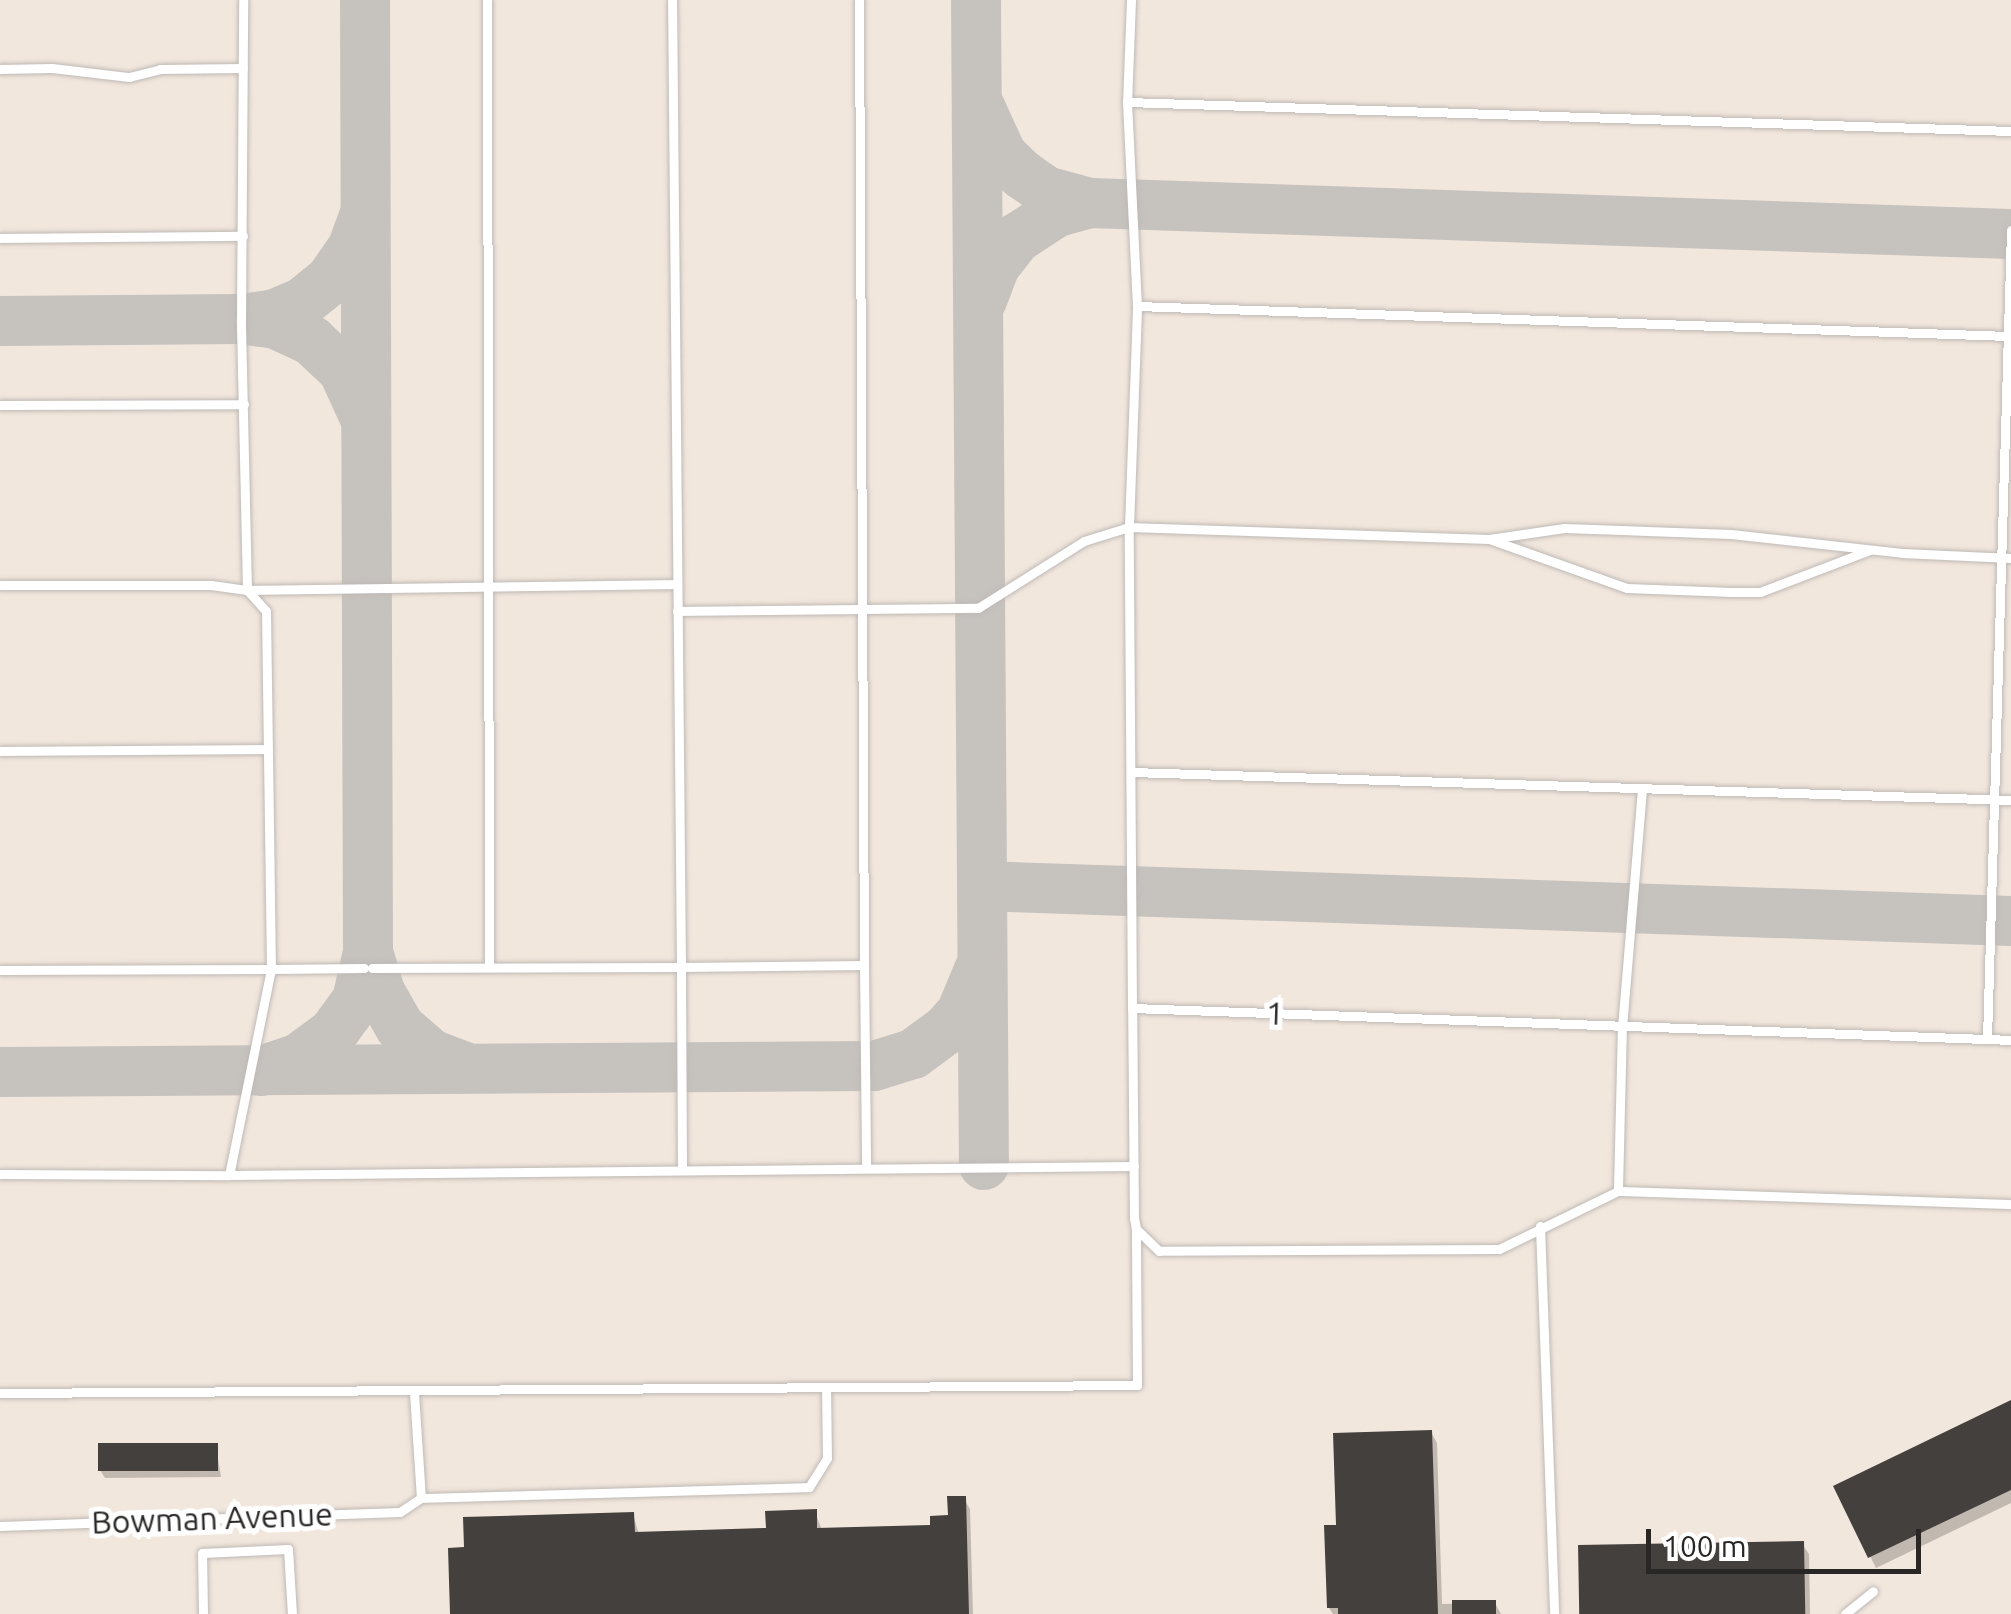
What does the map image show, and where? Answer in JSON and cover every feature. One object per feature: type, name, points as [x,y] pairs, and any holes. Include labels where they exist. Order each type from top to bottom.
[{"type":"lane","points":[[229,1174],[271,969],[266,611],[247,590],[243,0]]},
{"type":"lane","points":[[486,0],[488,966]]},
{"type":"lane","points":[[672,0],[682,1170]]},
{"type":"lane","points":[[859,0],[859,610],[866,1168]]},
{"type":"lane","points":[[0,1393],[1137,1386],[1129,528],[1137,306],[1128,102],[1131,0]]},
{"type":"lane","points":[[0,69],[52,68],[129,77],[160,69],[244,68]]},
{"type":"lane","points":[[1128,102],[2011,131]]},
{"type":"lane","points":[[1987,1039],[1992,800],[2006,558],[2011,230]]},
{"type":"lane","points":[[0,238],[243,236]]},
{"type":"lane","points":[[1137,306],[2009,336]]},
{"type":"lane","points":[[0,405],[244,404]]},
{"type":"lane","points":[[677,611],[978,608],[1084,541],[1129,528],[1489,539],[1564,528],[1773,536],[1870,549],[2006,558]]},
{"type":"lane","points":[[1489,539],[1627,588],[1746,592],[1760,592],[1870,549]]},
{"type":"lane","points":[[0,585],[211,584],[247,590],[676,584]]},
{"type":"lane","points":[[0,751],[267,749]]},
{"type":"lane","points":[[1132,772],[2011,800]]},
{"type":"lane","points":[[1618,1191],[1622,1025],[1642,788]]},
{"type":"lane","points":[[0,970],[864,965]]},
{"type":"lane","name":"1","points":[[1132,1008],[2011,1040]]},
{"type":"lane","points":[[0,1174],[1134,1166]]},
{"type":"lane","points":[[1136,1228],[1159,1252],[1499,1249],[1618,1191],[2011,1204]]},
{"type":"lane","points":[[1540,1226],[1554,1614]]},
{"type":"lane","name":"Bowman Avenue","points":[[0,1526],[400,1512],[421,1498],[809,1487],[827,1458],[826,1389]]},
{"type":"lane","points":[[414,1393],[421,1498]]},
{"type":"lane","points":[[204,1614],[202,1554],[288,1548],[292,1614]]},
{"type":"lane","points":[[1845,1614],[1872,1591]]},
{"type":"shaded area","points":[[0,0],[2011,0],[2011,1614],[0,1614]]},
{"type":"building","points":[[2011,1400],[2011,1490],[1868,1558],[1833,1486]]},
{"type":"building","points":[[1432,1430],[1438,1614],[1338,1614],[1338,1608],[1327,1608],[1324,1525],[1336,1525],[1333,1433]]},
{"type":"building","points":[[98,1443],[218,1443],[218,1471],[98,1471]]},
{"type":"building","points":[[947,1496],[966,1496],[969,1614],[450,1614],[448,1548],[464,1547],[463,1517],[634,1512],[635,1532],[766,1528],[765,1511],[817,1509],[817,1528],[930,1525],[930,1516],[948,1515]]},
{"type":"building","points":[[1804,1541],[1805,1614],[1579,1614],[1578,1545]]},
{"type":"building","points":[[1452,1600],[1496,1600],[1496,1614],[1452,1614]]},
{"type":"taxiway","points":[[261,1071],[299,1058],[333,1033],[357,1000],[368,952],[365,0]]},
{"type":"taxiway","points":[[976,0],[984,1165]]},
{"type":"taxiway","points":[[980,107],[1002,155],[1023,175],[1046,191],[1090,203],[2011,234]]},
{"type":"taxiway","points":[[982,300],[995,266],[1017,238],[1057,212],[1090,203]]},
{"type":"taxiway","points":[[0,321],[241,319],[275,314],[303,302],[330,280],[352,249],[363,218]]},
{"type":"taxiway","points":[[245,320],[276,324],[312,341],[343,370],[364,416]]},
{"type":"taxiway","points":[[982,886],[2011,921]]},
{"type":"taxiway","points":[[368,952],[380,992],[400,1027],[431,1054],[465,1067]]},
{"type":"taxiway","points":[[0,1072],[874,1066],[913,1054],[947,1029],[961,1013],[979,970]]}]
